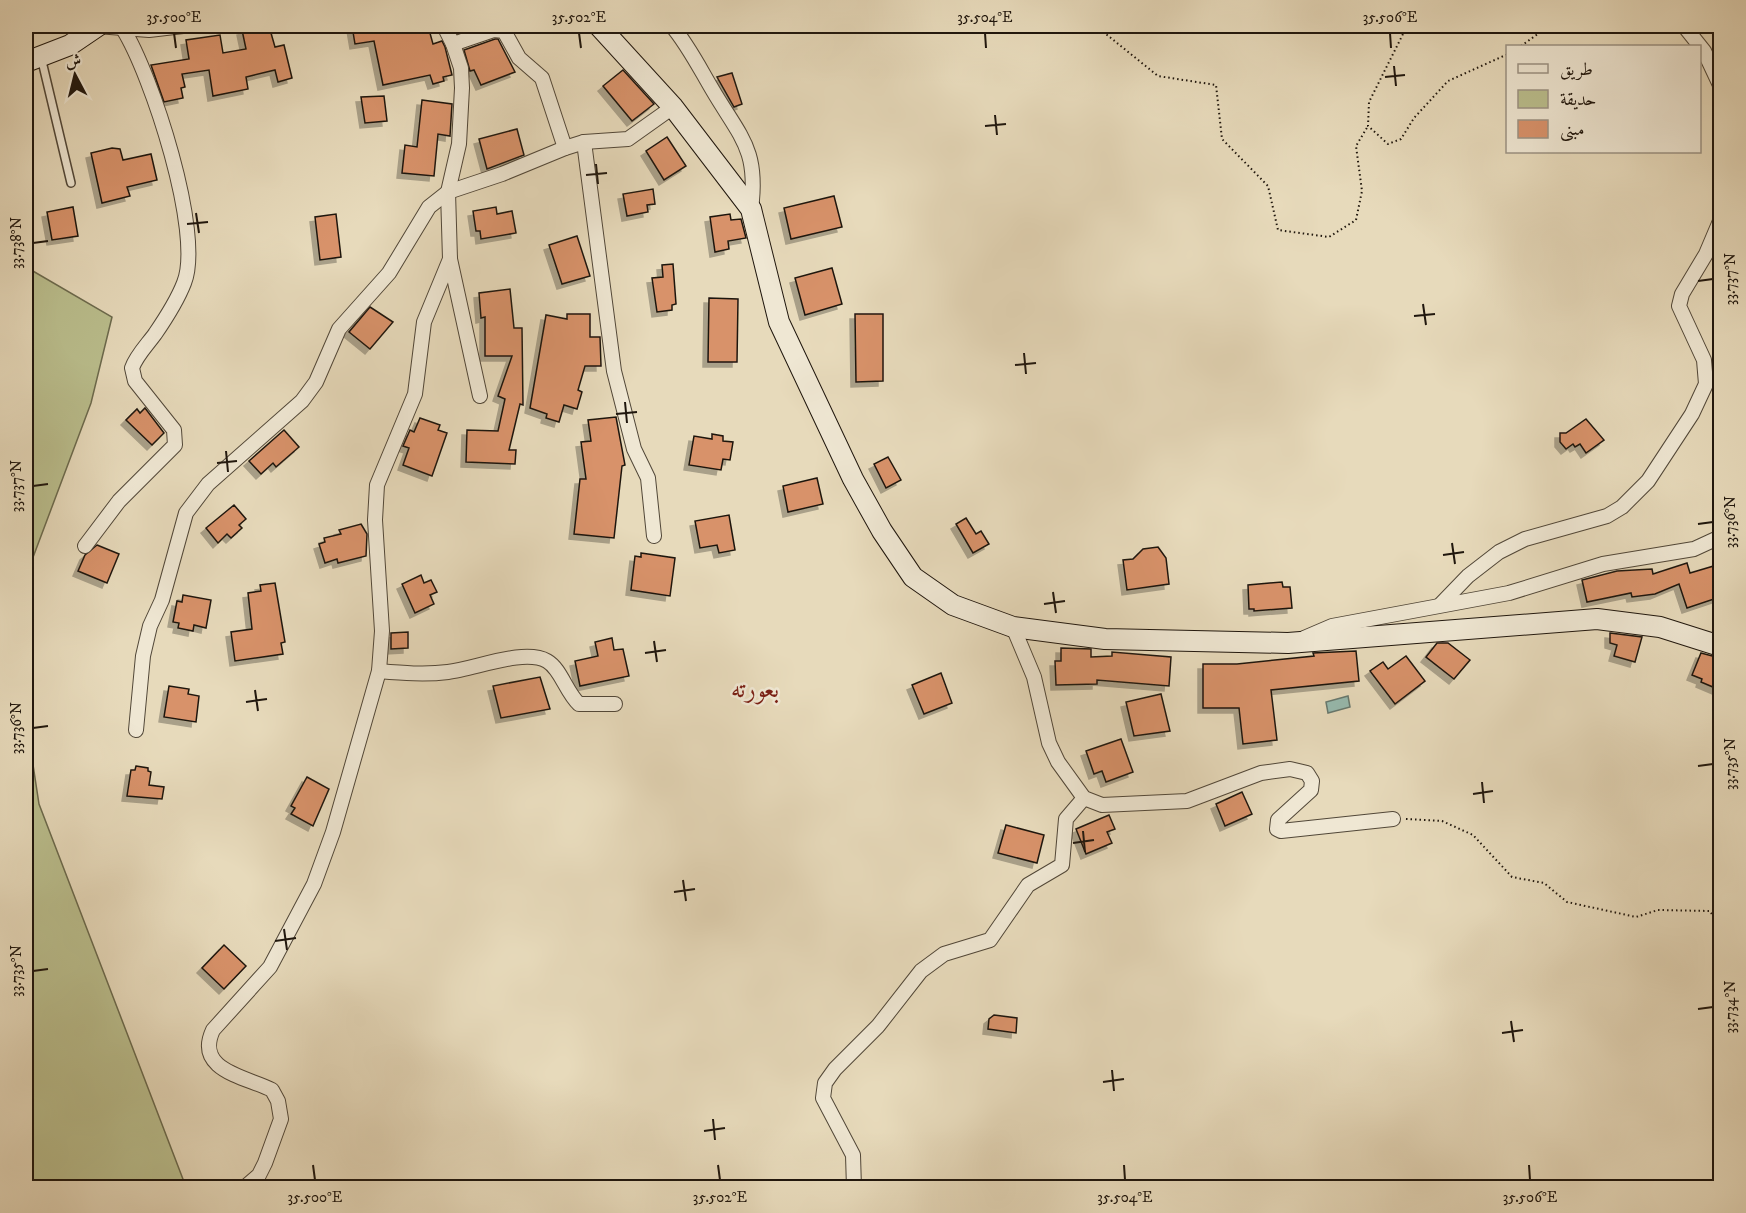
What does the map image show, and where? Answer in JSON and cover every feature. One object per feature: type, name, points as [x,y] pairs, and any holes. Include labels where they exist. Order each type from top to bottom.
[{"type":"main road","points":[[33,59],[70,45],[98,26]]},
{"type":"main road","points":[[599,26],[673,108],[751,209],[779,322],[853,479],[887,539],[913,577],[932,593],[973,614],[1013,627],[1105,639],[1288,643],[1597,619],[1660,627],[1720,646]]},
{"type":"street","points":[[98,26],[150,30],[183,26]]},
{"type":"street","points":[[444,26],[461,68],[461,115],[456,160],[447,192],[450,258],[480,396]]},
{"type":"street","points":[[672,26],[691,52],[746,146],[753,169],[751,209]]},
{"type":"street","points":[[1684,26],[1699,45]]},
{"type":"street","points":[[85,546],[119,501],[175,445],[177,439],[174,430],[135,381],[132,368],[172,307],[185,281],[189,261],[189,238],[169,143],[133,45],[123,29]]},
{"type":"street","points":[[453,44],[494,30],[504,31],[519,58],[542,78],[565,148]]},
{"type":"street","points":[[1701,47],[1720,85]]},
{"type":"street","points":[[136,730],[143,656],[150,626],[162,600],[186,513],[208,484],[302,400],[316,382],[339,328],[389,273],[429,207],[447,192],[502,174],[565,148],[584,142],[628,139],[673,108]]},
{"type":"street","points":[[584,142],[614,371],[634,448],[648,478],[654,536]]},
{"type":"street","points":[[1440,606],[1468,576],[1499,552],[1525,539],[1607,516],[1622,507],[1648,481],[1692,414],[1706,384],[1704,360],[1679,306],[1682,294],[1706,254],[1720,221]]},
{"type":"street","points":[[244,1188],[259,1175],[265,1163],[281,1119],[281,1111],[272,1090],[224,1071],[208,1049],[208,1040],[213,1030],[270,967],[314,884],[333,832],[379,670],[382,631],[375,520],[377,485],[415,394],[424,322],[450,258]]},
{"type":"street","points":[[1288,643],[1332,626],[1509,593],[1603,564],[1694,549],[1720,537]]},
{"type":"street","points":[[1013,627],[1034,677],[1049,742],[1058,762],[1084,798],[1102,805],[1187,801],[1261,773],[1299,769],[1307,773],[1312,781],[1311,790],[1278,820],[1277,829],[1281,831],[1393,819]]},
{"type":"street","points":[[379,670],[416,674],[447,672],[482,667],[520,656],[537,658],[551,664],[565,689],[579,704],[615,704]]},
{"type":"street","points":[[854,1188],[853,1155],[823,1098],[825,1083],[835,1069],[878,1026],[921,971],[944,954],[990,940],[1028,885],[1062,865],[1066,819],[1084,798]]},
{"type":"lane","points":[[33,59],[71,183]]},
{"type":"path","points":[[1096,26],[1158,76],[1216,85],[1222,139],[1268,186],[1278,230],[1329,237],[1356,220],[1362,191],[1356,146],[1368,126],[1369,102],[1407,26]]},
{"type":"path","points":[[1522,45],[1549,26]]},
{"type":"path","points":[[1368,126],[1388,144],[1401,138],[1414,118],[1448,81],[1506,55]]},
{"type":"path","points":[[1393,819],[1442,822],[1473,835],[1512,877],[1544,884],[1567,902],[1636,917],[1658,910],[1710,911],[1720,928]]},
{"type":"green space","points":[[26,267],[112,317],[91,403],[26,576]]},
{"type":"green space","points":[[26,719],[39,804],[186,1187],[26,1187]]},
{"type":"water","points":[[1348,696],[1350,707],[1328,713],[1326,702]]},
{"type":"building","points":[[269,26],[275,47],[284,45],[292,78],[278,82],[275,70],[246,77],[248,89],[213,96],[209,70],[182,74],[185,87],[181,88],[183,98],[164,102],[151,65],[189,59],[186,40],[220,35],[223,53],[246,49],[242,30]]},
{"type":"building","points":[[352,26],[428,26],[433,44],[442,41],[445,47],[452,75],[443,77],[444,81],[433,84],[430,75],[383,85],[374,41],[355,44]]},
{"type":"building","points":[[498,39],[515,72],[481,85],[474,70],[470,71],[464,50]]},
{"type":"building","points":[[623,70],[654,104],[632,121],[603,86]]},
{"type":"building","points":[[732,73],[742,104],[734,107],[717,77]]},
{"type":"building","points":[[384,96],[387,121],[365,123],[361,97]]},
{"type":"building","points":[[422,100],[452,104],[450,136],[438,134],[434,176],[402,173],[405,145],[417,147]]},
{"type":"building","points":[[517,129],[524,155],[487,169],[479,139]]},
{"type":"building","points":[[667,137],[686,166],[664,180],[646,151]]},
{"type":"building","points":[[112,148],[120,149],[123,160],[151,154],[157,180],[127,187],[130,196],[102,203],[91,153]]},
{"type":"building","points":[[653,189],[655,204],[647,205],[648,212],[627,216],[623,194]]},
{"type":"building","points":[[834,196],[842,227],[791,239],[784,208]]},
{"type":"building","points":[[73,207],[78,236],[52,240],[47,212]]},
{"type":"building","points":[[496,207],[497,214],[512,211],[516,233],[481,239],[480,231],[476,231],[473,211]]},
{"type":"building","points":[[336,214],[341,257],[320,260],[315,217]]},
{"type":"building","points":[[730,214],[731,220],[741,219],[746,238],[728,241],[729,249],[715,252],[710,217]]},
{"type":"building","points":[[577,236],[590,276],[562,284],[549,245]]},
{"type":"building","points":[[673,264],[676,304],[672,305],[672,310],[657,312],[652,278],[663,277],[662,265]]},
{"type":"building","points":[[832,268],[842,304],[805,315],[795,278]]},
{"type":"building","points":[[510,289],[514,328],[522,328],[523,405],[520,404],[509,450],[516,450],[515,464],[466,462],[467,430],[498,431],[505,399],[498,396],[512,356],[485,356],[485,317],[481,318],[479,293]]},
{"type":"building","points":[[709,298],[738,299],[737,362],[708,362]]},
{"type":"building","points":[[370,307],[393,322],[370,349],[349,332]]},
{"type":"building","points":[[567,314],[590,314],[590,337],[600,337],[601,366],[585,366],[578,390],[582,392],[577,409],[564,405],[559,422],[546,418],[547,414],[530,408],[546,315],[567,319]]},
{"type":"building","points":[[855,314],[883,314],[883,381],[856,382]]},
{"type":"building","points":[[145,408],[164,433],[152,445],[126,420],[137,409],[140,413]]},
{"type":"building","points":[[616,417],[625,465],[622,466],[614,538],[574,534],[580,479],[586,479],[581,442],[591,441],[588,420]]},
{"type":"building","points":[[420,418],[440,425],[438,430],[447,433],[432,476],[403,465],[409,448],[403,446],[410,430],[414,432]]},
{"type":"building","points":[[1586,419],[1604,440],[1586,453],[1580,444],[1575,447],[1573,444],[1566,449],[1560,442],[1560,433],[1566,433]]},
{"type":"building","points":[[284,430],[299,447],[276,467],[273,463],[261,474],[249,461]]},
{"type":"building","points":[[712,434],[723,436],[723,441],[733,442],[730,460],[723,459],[721,470],[689,465],[694,436],[712,439]]},
{"type":"building","points":[[888,457],[901,480],[886,488],[874,464]]},
{"type":"building","points":[[817,478],[823,504],[788,512],[783,486]]},
{"type":"building","points":[[234,505],[246,519],[239,525],[242,528],[231,538],[227,534],[218,543],[206,528]]},
{"type":"building","points":[[729,515],[735,550],[719,553],[717,545],[700,548],[695,521]]},
{"type":"building","points":[[966,518],[976,534],[981,531],[989,544],[973,553],[956,524]]},
{"type":"building","points":[[361,524],[367,534],[366,556],[338,563],[337,559],[325,563],[319,544],[325,542],[324,538],[341,534],[339,530]]},
{"type":"building","points":[[97,545],[119,554],[107,583],[78,571],[85,555]]},
{"type":"building","points":[[1158,547],[1166,558],[1169,584],[1127,590],[1123,560],[1133,559],[1143,549]]},
{"type":"building","points":[[641,553],[675,558],[670,596],[631,590],[635,556],[641,557]]},
{"type":"building","points":[[1687,563],[1690,573],[1717,565],[1720,575],[1720,597],[1687,608],[1679,584],[1655,594],[1632,597],[1631,593],[1587,602],[1582,580],[1617,571],[1652,569],[1653,574]]},
{"type":"building","points":[[421,575],[424,583],[431,580],[437,592],[430,595],[434,604],[415,613],[402,584]]},
{"type":"building","points":[[1282,582],[1283,587],[1290,587],[1292,608],[1254,611],[1254,609],[1249,609],[1248,585]]},
{"type":"building","points":[[275,583],[285,642],[281,643],[283,654],[235,661],[231,632],[252,629],[248,593],[261,591],[260,585]]},
{"type":"building","points":[[183,595],[211,600],[206,628],[194,625],[193,631],[178,628],[179,623],[173,622],[177,601],[182,602]]},
{"type":"building","points":[[408,632],[408,648],[391,649],[391,633]]},
{"type":"building","points":[[1610,633],[1642,637],[1635,662],[1614,656],[1617,645],[1610,643]]},
{"type":"building","points":[[612,638],[614,650],[623,649],[629,676],[580,686],[575,661],[598,656],[595,642]]},
{"type":"building","points":[[1437,643],[1448,643],[1470,660],[1454,679],[1426,657]]},
{"type":"building","points":[[1061,648],[1091,649],[1091,657],[1112,656],[1112,652],[1171,657],[1169,686],[1097,680],[1097,684],[1056,685],[1055,661],[1061,661]]},
{"type":"building","points":[[1356,651],[1359,681],[1271,690],[1277,740],[1243,744],[1239,708],[1203,708],[1203,664],[1237,664],[1314,656],[1313,653]]},
{"type":"building","points":[[1701,653],[1720,658],[1720,690],[1701,682],[1702,679],[1692,675]]},
{"type":"building","points":[[1406,656],[1425,681],[1395,704],[1370,671],[1383,662],[1388,669]]},
{"type":"building","points":[[941,673],[952,703],[924,714],[912,685]]},
{"type":"building","points":[[540,677],[550,709],[501,718],[493,686]]},
{"type":"building","points":[[169,686],[189,689],[188,694],[199,696],[196,722],[164,717]]},
{"type":"building","points":[[1161,694],[1170,731],[1134,736],[1126,702]]},
{"type":"building","points":[[1121,739],[1133,772],[1106,782],[1102,771],[1094,774],[1086,751]]},
{"type":"building","points":[[136,766],[148,768],[151,772],[149,785],[164,787],[162,799],[127,796],[131,770],[135,770]]},
{"type":"building","points":[[307,777],[329,789],[313,826],[291,814],[295,808],[291,806]]},
{"type":"building","points":[[1242,792],[1252,814],[1225,826],[1216,804]]},
{"type":"building","points":[[1109,815],[1115,829],[1107,832],[1112,843],[1086,854],[1076,829]]},
{"type":"building","points":[[1006,825],[1044,835],[1037,863],[998,853]]},
{"type":"building","points":[[224,945],[246,966],[224,989],[202,968]]},
{"type":"building","points":[[994,1015],[1017,1018],[1016,1033],[988,1029],[989,1019]]},
{"type":"district","name":"بعورته","points":[[755,688]]}]
